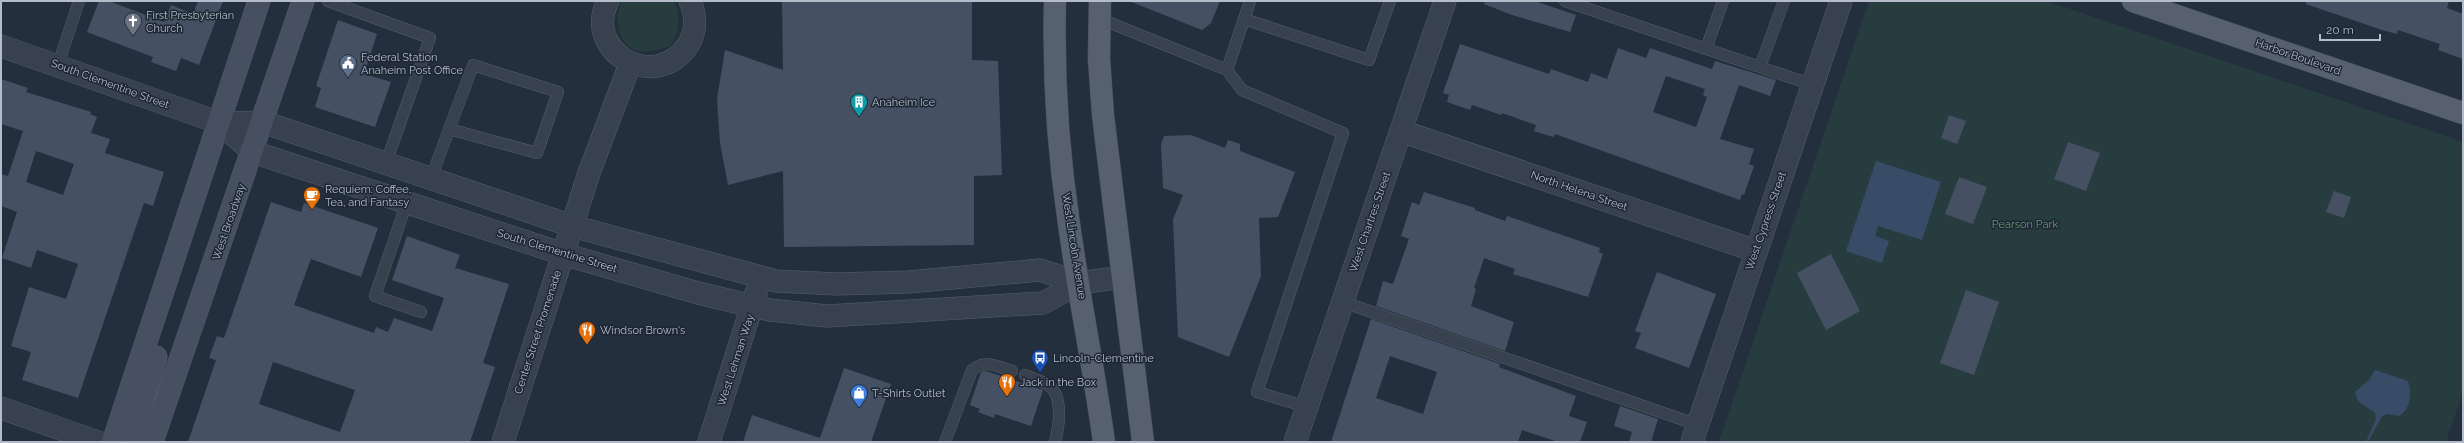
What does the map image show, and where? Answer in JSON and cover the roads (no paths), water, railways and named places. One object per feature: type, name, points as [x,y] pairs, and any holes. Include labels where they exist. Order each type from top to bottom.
[{"type":"main road","points":[[113,442],[220,123],[259,1]]},
{"type":"main road","name":"West Broadway","points":[[152,442],[253,152],[303,1]]},
{"type":"main road","name":"West Lincoln Avenue","points":[[1055,1],[1056,91],[1069,224],[1080,284],[1104,442]]},
{"type":"main road","name":"Harbor Boulevard","points":[[2133,1],[2463,113]]},
{"type":"main road","points":[[1099,9],[1103,115],[1143,442]]},
{"type":"main road","points":[[138,442],[137,427],[141,407],[171,308],[168,294],[163,291]]},
{"type":"street","points":[[608,1],[603,22],[606,38],[614,52],[630,64],[646,67],[661,66],[675,59],[682,53],[692,39],[695,26],[694,10],[690,1]]},
{"type":"street","name":"West Chartres Street","points":[[1295,442],[1445,1]]},
{"type":"street","name":"West Cypress Street","points":[[1695,434],[1841,1]]},
{"type":"street","name":"South Clementine Street","points":[[1,46],[220,123],[263,122],[572,226],[776,281],[836,284],[908,282],[1040,270],[1080,284]]},
{"type":"street","name":"Center Street Promenade","points":[[503,442],[589,173],[630,64]]},
{"type":"street","name":"South Clementine Street","points":[[220,123],[253,152],[563,254],[754,307],[827,316],[1043,303],[1080,284]]},
{"type":"street","name":"North Helena Street","points":[[1402,131],[1756,251]]},
{"type":"street","name":"West Lehman Way","points":[[709,442],[754,307],[759,276]]},
{"type":"street","points":[[1080,284],[1122,277]]},
{"type":"street","points":[[1,408],[98,442]]},
{"type":"lane","points":[[58,65],[78,1]]},
{"type":"lane","points":[[328,1],[430,38],[386,163]]},
{"type":"lane","points":[[1227,70],[1250,1]]},
{"type":"lane","points":[[1244,19],[1369,60],[1390,1]]},
{"type":"lane","points":[[1565,1],[1813,85]]},
{"type":"lane","points":[[1706,49],[1722,1]]},
{"type":"lane","points":[[1760,67],[1784,1]]},
{"type":"lane","points":[[1099,9],[1227,70],[1242,90],[1343,133],[1257,392],[1307,407]]},
{"type":"lane","points":[[431,178],[449,129],[473,65],[558,92],[537,154],[449,129]]},
{"type":"lane","points":[[407,202],[375,296],[421,312]]},
{"type":"lane","points":[[1343,302],[1695,434]]},
{"type":"lane","points":[[945,442],[972,370],[979,364],[988,363],[1012,370]]},
{"type":"lane","points":[[1025,375],[1050,386],[1057,398],[1059,415],[1055,442]]},
{"type":"water","points":[[1876,161],[1941,182],[1922,240],[1878,226],[1875,236],[1889,241],[1882,263],[1846,251]]},
{"type":"water","points":[[2375,370],[2408,381],[2410,400],[2406,409],[2399,416],[2388,414],[2382,416],[2368,442],[2366,442],[2376,419],[2375,413],[2358,401],[2355,392],[2369,380]]},
{"type":"place","name":"First Presbyterian Church","points":[[133,36]]},
{"type":"place","name":"Federal Station Anaheim Post Office","points":[[348,78]]},
{"type":"place","name":"Anaheim Ice","points":[[859,117]]},
{"type":"place","name":"Requiem: Coffee, Tea, and Fantasy","points":[[312,210]]},
{"type":"place","name":"Windsor Brown's","points":[[587,345]]},
{"type":"place","name":"Lincoln-Clementine","points":[[1040,373]]},
{"type":"place","name":"Jack in the Box","points":[[1007,397]]},
{"type":"place","name":"T-Shirts Outlet","points":[[859,408]]},
{"type":"park label","name":"Pearson Park","points":[[2025,224]]}]
